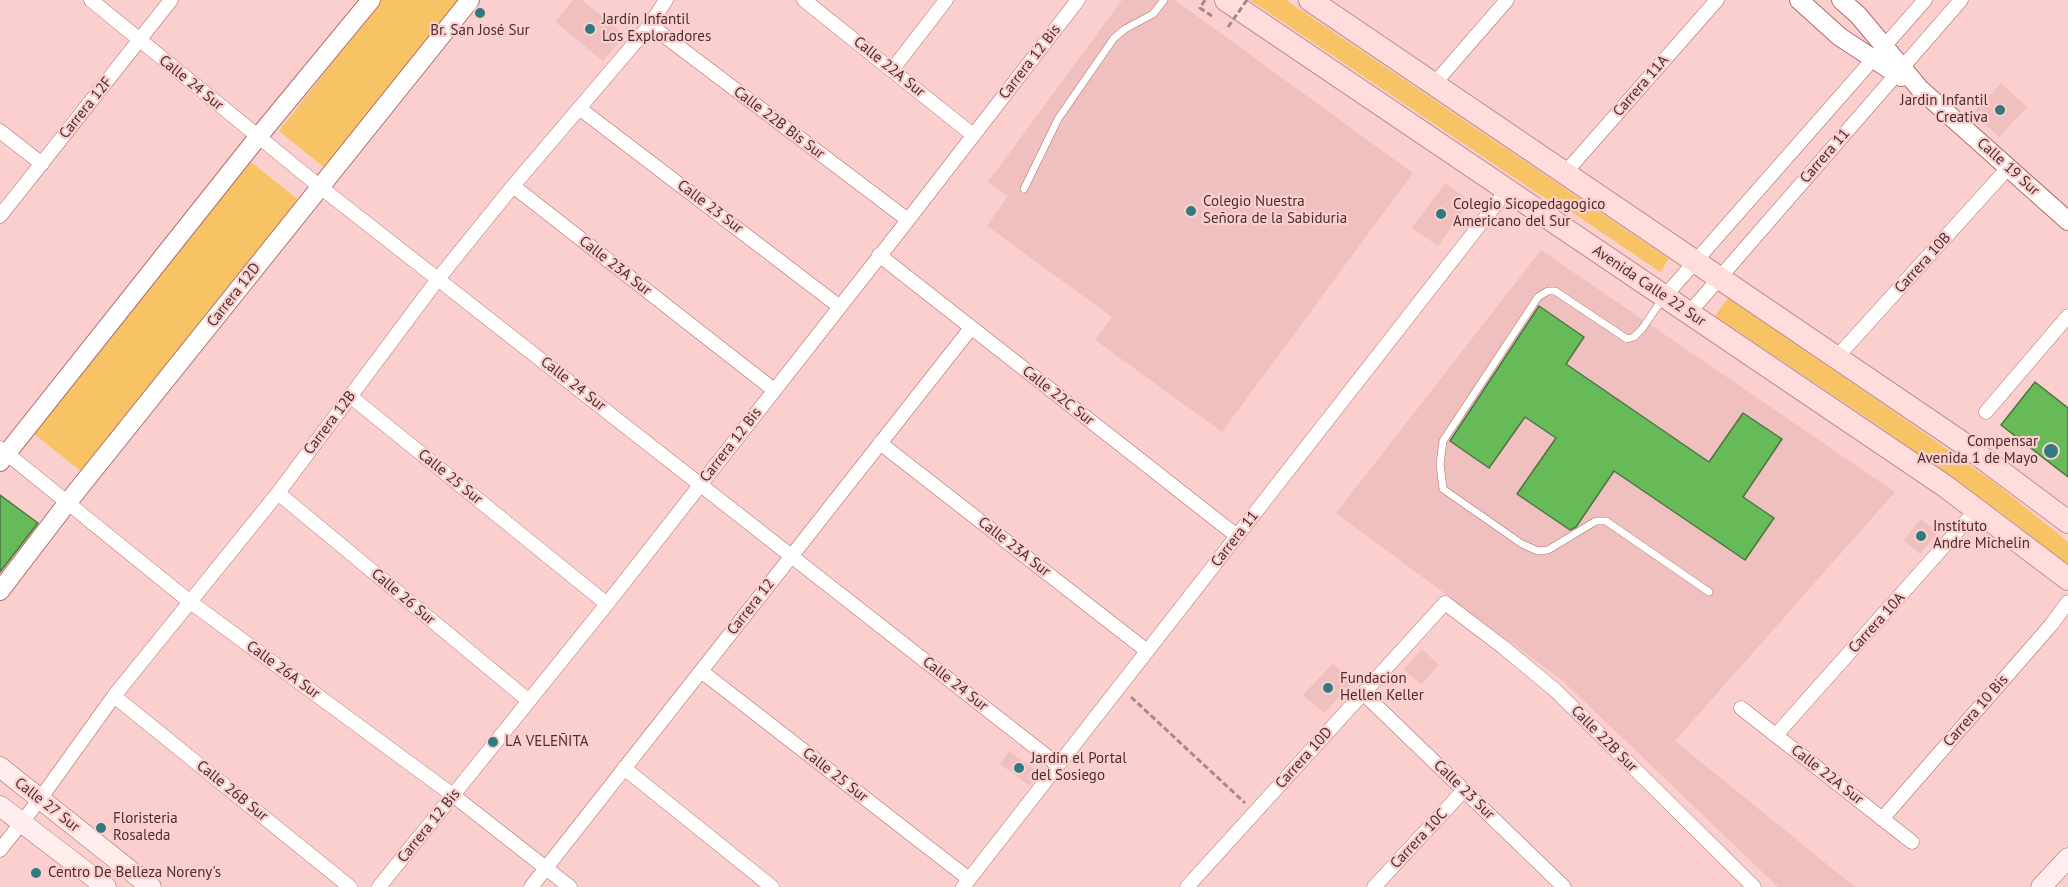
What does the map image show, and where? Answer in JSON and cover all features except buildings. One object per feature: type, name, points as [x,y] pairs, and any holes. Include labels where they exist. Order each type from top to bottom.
[{"type":"main road","name":"Avenida Calle 22 Sur","points":[[1226,0],[1977,509],[2068,579]]},
{"type":"main road","points":[[1310,0],[1985,458],[2068,522]]},
{"type":"main road","name":"Calle 27 Sur","points":[[0,767],[152,887]]},
{"type":"main road","name":"Calle 27 Sur","points":[[0,806],[105,887]]},
{"type":"main road","points":[[2041,887],[2068,858]]},
{"type":"street","name":"Calle 24 Sur","points":[[91,0],[258,137],[1058,765]]},
{"type":"street","name":"Carrera 12F","points":[[0,216],[171,0]]},
{"type":"street","points":[[2,454],[371,0]]},
{"type":"street","name":"Carrera 12D","points":[[0,591],[68,502],[470,0]]},
{"type":"street","name":"Carrera 12B","points":[[0,850],[40,799],[114,696],[278,493],[438,279],[513,186],[650,25],[666,0]]},
{"type":"street","name":"Calle 22A Sur","points":[[806,0],[973,135]]},
{"type":"street","points":[[892,70],[946,0]]},
{"type":"street","name":"Carrera 12 Bis","points":[[379,887],[607,604],[1078,0]]},
{"type":"street","points":[[1434,84],[1508,0]]},
{"type":"street","name":"Carrera 11A","points":[[1565,173],[1717,0]]},
{"type":"street","name":"Calle 19 Sur","points":[[1799,0],[1840,37],[1879,52]]},
{"type":"street","name":"Calle 19 Sur","points":[[1841,0],[1858,15],[1879,52],[2068,221]]},
{"type":"street","name":"Carrera 11","points":[[1665,296],[1925,0]]},
{"type":"street","name":"Carrera 11","points":[[1689,313],[1961,0]]},
{"type":"street","name":"Calle 22B Bis Sur","points":[[650,25],[908,220]]},
{"type":"street","name":"Calle 23 Sur","points":[[579,108],[840,307]]},
{"type":"street","points":[[0,131],[42,164]]},
{"type":"street","name":"Carrera 10B","points":[[1837,357],[2008,168]]},
{"type":"street","name":"Calle 23A Sur","points":[[513,186],[774,390]]},
{"type":"street","name":"Carrera 11","points":[[966,883],[1507,190]]},
{"type":"street","name":"Calle 22C Sur","points":[[879,255],[1237,536]]},
{"type":"street","points":[[1986,412],[2068,316]]},
{"type":"street","name":"Carrera 12","points":[[531,887],[971,328]]},
{"type":"street","name":"Calle 25 Sur","points":[[350,396],[607,604]]},
{"type":"street","name":"Calle 23A Sur","points":[[880,443],[1147,651]]},
{"type":"street","name":"Calle 26A Sur","points":[[2,454],[68,502],[189,601],[454,796],[570,887]]},
{"type":"street","name":"Calle 26 Sur","points":[[278,493],[529,702]]},
{"type":"street","name":"Carrera 10A","points":[[1776,735],[1977,509]]},
{"type":"street","name":"Carrera 10 Bis","points":[[1882,819],[2051,625],[2068,602]]},
{"type":"street","name":"Carrera 10D","points":[[1187,887],[1445,603]]},
{"type":"street","name":"Calle 22B Sur","points":[[1445,603],[1555,690],[1746,884]]},
{"type":"street","name":"Calle 25 Sur","points":[[701,671],[966,883]]},
{"type":"street","name":"Calle 23 Sur","points":[[1363,693],[1561,886]]},
{"type":"street","name":"Calle 26B Sur","points":[[114,696],[350,887]]},
{"type":"street","name":"Calle 22A Sur","points":[[1741,708],[1912,842]]},
{"type":"street","points":[[624,768],[772,887]]},
{"type":"street","name":"Carrera 10C","points":[[1374,887],[1464,790]]},
{"type":"lane","points":[[1024,189],[1058,119],[1114,38],[1125,29],[1153,14],[1164,0]]},
{"type":"lane","points":[[1665,296],[1642,329],[1634,337],[1627,339],[1555,291],[1548,291],[1538,297],[1443,441],[1440,464],[1443,489],[1522,544],[1538,551],[1548,550],[1596,521],[1606,521],[1709,592]]},
{"type":"path","points":[[1200,8],[1205,0]]},
{"type":"path","points":[[1228,27],[1247,0]]},
{"type":"path","points":[[1119,686],[1255,812]]},
{"type":"shaded area","points":[[381,0],[464,0],[326,169],[279,131]]},
{"type":"shaded area","name":"Jardín Infantil Los Exploradores","points":[[573,0],[582,0],[625,35],[603,61],[555,22]]},
{"type":"shaded area","name":"Colegio Nuestra Señora de la Sabiduria","points":[[1122,0],[1175,0],[1413,173],[1222,432],[1095,340],[1112,317],[987,226],[1008,196],[988,182]]},
{"type":"shaded area","points":[[1250,0],[1286,0],[1669,259],[1660,272],[1566,208],[1540,195]]},
{"type":"shaded area","name":"Jardin Infantil Creativa","points":[[2001,83],[2027,107],[1999,137],[1973,113]]},
{"type":"shaded area","points":[[251,162],[301,202],[83,473],[33,433]]},
{"type":"shaded area","name":"Colegio Sicopedagogico Americano del Sur","points":[[1445,183],[1470,201],[1438,246],[1412,228]]},
{"type":"shaded area","points":[[1541,250],[1895,492],[1675,741],[1855,887],[1778,887],[1563,681],[1336,513]]},
{"type":"shaded area","points":[[1728,298],[1999,486],[2068,542],[2068,565],[2000,512],[1879,426],[1715,316]]},
{"type":"shaded area","name":"Instituto Andre Michelin","points":[[1921,519],[1938,532],[1920,554],[1903,540]]},
{"type":"shaded area","points":[[1422,649],[1439,665],[1421,685],[1404,669]]},
{"type":"shaded area","name":"Fundacion Hellen Keller","points":[[1333,663],[1353,682],[1324,713],[1303,695]]},
{"type":"shaded area","name":"Jardin el Portal del Sosiego","points":[[1009,751],[1039,773],[1030,786],[1000,764]]},
{"type":"place","name":"Br. San José Sur","points":[[480,13]]},
{"type":"place","name":"Jardín Infantil Los Exploradores","points":[[590,29]]},
{"type":"place","name":"Jardin Infantil Creativa","points":[[2000,110]]},
{"type":"place","name":"Colegio Nuestra Señora de la Sabiduria","points":[[1191,211]]},
{"type":"place","name":"Colegio Sicopedagogico Americano del Sur","points":[[1441,214]]},
{"type":"place","name":"Compensar Avenida 1 de Mayo","points":[[2051,451]]},
{"type":"place","name":"Instituto Andre Michelin","points":[[1921,536]]},
{"type":"place","name":"Fundacion Hellen Keller","points":[[1328,688]]},
{"type":"place","name":"LA VELEÑITA","points":[[493,742]]},
{"type":"place","name":"Jardin el Portal del Sosiego","points":[[1019,768]]},
{"type":"place","name":"Floristeria Rosaleda","points":[[101,828]]},
{"type":"place","name":"Centro De Belleza Noreny's","points":[[36,873]]}]
